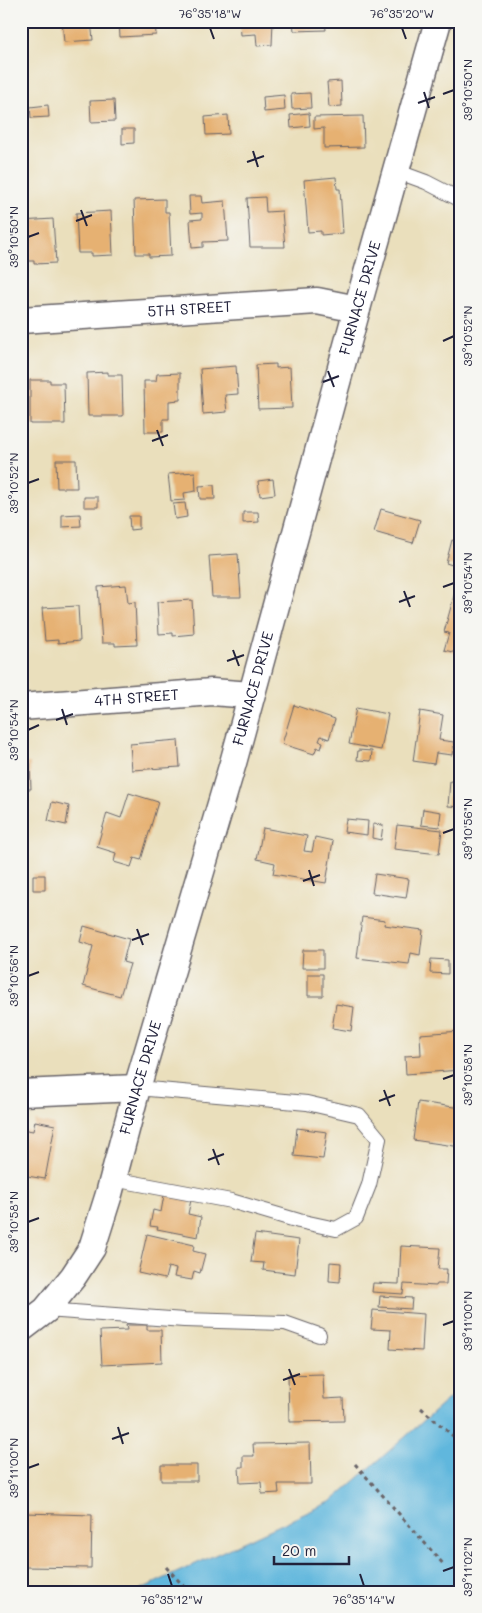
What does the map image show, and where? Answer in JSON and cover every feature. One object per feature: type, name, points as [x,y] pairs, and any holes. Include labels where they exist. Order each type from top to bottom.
[{"type":"street","name":"FURNACE DRIVE","points":[[21,1330],[46,1310],[73,1277],[92,1248],[113,1179],[137,1088],[229,778],[438,21]]},
{"type":"street","name":"5TH STREET","points":[[21,320],[317,301],[357,309]]},
{"type":"street","name":"4TH STREET","points":[[21,707],[212,692],[251,695]]},
{"type":"street","points":[[21,1093],[137,1088]]},
{"type":"lane","points":[[396,171],[426,182],[461,200]]},
{"type":"lane","points":[[113,1179],[231,1201],[298,1222],[336,1229],[356,1218],[369,1185],[379,1139],[359,1115],[307,1104],[137,1088]]},
{"type":"lane","points":[[46,1310],[184,1320],[285,1323],[319,1335]]},
{"type":"path","points":[[421,1408],[461,1443]]},
{"type":"path","points":[[355,1464],[445,1566]]},
{"type":"path","points":[[166,1567],[189,1592]]},
{"type":"water","points":[[461,1388],[461,1592],[135,1592],[332,1501]]},
{"type":"building","points":[[62,21],[91,21],[93,40],[64,42]]},
{"type":"building","points":[[119,21],[155,21],[156,35],[120,37]]},
{"type":"building","points":[[240,21],[273,21],[272,45],[257,46],[256,34],[241,35]]},
{"type":"building","points":[[293,21],[325,21],[326,30],[294,31]]},
{"type":"building","points":[[341,81],[342,106],[329,107],[327,82]]},
{"type":"building","points":[[310,93],[311,108],[292,109],[291,94]]},
{"type":"building","points":[[284,95],[285,110],[264,112],[263,97]]},
{"type":"building","points":[[114,100],[115,121],[91,122],[90,101]]},
{"type":"building","points":[[48,105],[49,117],[31,118],[30,107]]},
{"type":"building","points":[[309,113],[310,126],[291,128],[290,115]]},
{"type":"building","points":[[228,115],[229,134],[206,135],[205,117]]},
{"type":"building","points":[[363,116],[364,147],[324,148],[324,128],[314,129],[314,117]]},
{"type":"building","points":[[122,129],[134,129],[134,143],[122,144]]},
{"type":"building","points":[[336,177],[337,189],[340,189],[343,233],[321,235],[321,231],[308,232],[304,180]]},
{"type":"building","points":[[189,196],[201,196],[202,203],[225,201],[228,241],[203,242],[203,247],[192,248],[190,220],[202,219],[202,213],[190,214]]},
{"type":"building","points":[[265,197],[266,212],[282,211],[285,247],[250,247],[247,198]]},
{"type":"building","points":[[165,199],[165,212],[169,212],[171,256],[149,257],[149,254],[136,254],[134,200]]},
{"type":"building","points":[[111,211],[113,255],[92,256],[92,253],[78,253],[76,213]]},
{"type":"building","points":[[53,219],[56,263],[34,264],[34,261],[21,261],[21,221]]},
{"type":"building","points":[[276,364],[276,368],[290,367],[292,408],[258,409],[256,365]]},
{"type":"building","points":[[236,366],[238,394],[225,395],[227,412],[203,414],[200,369]]},
{"type":"building","points":[[108,372],[108,375],[122,375],[123,416],[88,416],[87,373]]},
{"type":"building","points":[[180,373],[180,400],[169,401],[169,419],[163,419],[163,432],[145,432],[144,381],[156,381],[157,374]]},
{"type":"building","points":[[30,380],[50,380],[50,383],[64,383],[65,424],[30,424]]},
{"type":"building","points":[[56,460],[76,460],[77,488],[57,488]]},
{"type":"building","points":[[195,472],[196,491],[184,493],[185,500],[171,501],[168,474]]},
{"type":"building","points":[[273,479],[275,494],[260,496],[258,481]]},
{"type":"building","points":[[214,485],[215,499],[200,499],[199,486]]},
{"type":"building","points":[[84,497],[98,497],[98,507],[84,507]]},
{"type":"building","points":[[185,503],[187,517],[175,519],[173,504]]},
{"type":"building","points":[[381,509],[420,520],[413,543],[374,532]]},
{"type":"building","points":[[243,512],[258,512],[259,522],[243,523]]},
{"type":"building","points":[[80,514],[81,526],[62,527],[62,515]]},
{"type":"building","points":[[129,516],[139,516],[139,529],[130,530]]},
{"type":"building","points":[[452,540],[461,543],[461,568],[446,563]]},
{"type":"building","points":[[238,554],[241,597],[212,597],[209,556]]},
{"type":"building","points":[[126,585],[128,603],[135,602],[137,645],[115,646],[115,643],[102,643],[98,587]]},
{"type":"building","points":[[457,585],[461,586],[461,654],[444,650],[449,633],[444,632]]},
{"type":"building","points":[[192,600],[194,634],[173,636],[173,633],[159,634],[157,602]]},
{"type":"building","points":[[78,606],[80,641],[58,643],[58,640],[45,641],[42,608]]},
{"type":"building","points":[[294,705],[335,719],[329,739],[321,736],[319,741],[323,742],[321,749],[317,747],[314,754],[282,744]]},
{"type":"building","points":[[356,708],[388,714],[381,750],[349,744]]},
{"type":"building","points":[[420,711],[443,715],[439,740],[454,742],[452,755],[436,753],[434,764],[413,761]]},
{"type":"building","points":[[178,740],[180,767],[132,770],[130,744]]},
{"type":"building","points":[[358,750],[372,751],[371,761],[357,760]]},
{"type":"building","points":[[21,763],[30,763],[31,789],[21,789]]},
{"type":"building","points":[[450,781],[461,782],[461,807],[448,806]]},
{"type":"building","points":[[129,793],[158,802],[141,860],[134,858],[131,867],[114,862],[116,853],[97,847],[107,813],[121,818]]},
{"type":"building","points":[[52,802],[69,806],[66,825],[48,821]]},
{"type":"building","points":[[423,809],[441,812],[439,827],[421,825]]},
{"type":"building","points":[[346,819],[368,821],[367,835],[344,832]]},
{"type":"building","points":[[373,824],[383,825],[381,840],[372,838]]},
{"type":"building","points":[[397,825],[442,830],[439,854],[394,849]]},
{"type":"building","points":[[263,828],[307,836],[304,851],[312,852],[315,837],[333,841],[326,883],[273,874],[275,863],[257,859]]},
{"type":"building","points":[[375,874],[409,879],[406,898],[372,893]]},
{"type":"building","points":[[33,875],[45,875],[45,890],[33,890]]},
{"type":"building","points":[[362,917],[385,920],[384,925],[423,930],[420,955],[411,953],[409,964],[357,958]]},
{"type":"building","points":[[84,926],[129,939],[123,962],[130,964],[120,996],[83,986],[93,946],[80,942]]},
{"type":"building","points":[[303,950],[323,950],[323,968],[302,968]]},
{"type":"building","points":[[431,959],[448,960],[448,974],[430,973]]},
{"type":"building","points":[[308,974],[323,974],[323,996],[308,996]]},
{"type":"building","points":[[336,1004],[354,1007],[351,1031],[332,1028]]},
{"type":"building","points":[[461,1031],[461,1070],[406,1074],[405,1056],[421,1055],[420,1034]]},
{"type":"building","points":[[418,1102],[461,1108],[461,1147],[413,1140]]},
{"type":"building","points":[[35,1121],[55,1125],[45,1179],[21,1175],[21,1129],[33,1131]]},
{"type":"building","points":[[297,1128],[327,1132],[323,1159],[294,1156]]},
{"type":"building","points":[[164,1195],[191,1200],[188,1214],[201,1217],[198,1237],[150,1226],[153,1210],[161,1212]]},
{"type":"building","points":[[147,1234],[194,1245],[193,1251],[205,1254],[200,1273],[194,1271],[192,1280],[174,1277],[176,1269],[168,1267],[165,1279],[138,1273]]},
{"type":"building","points":[[255,1234],[299,1240],[295,1274],[263,1270],[264,1263],[251,1262]]},
{"type":"building","points":[[401,1246],[440,1248],[438,1269],[447,1269],[446,1284],[437,1284],[436,1286],[404,1284],[403,1294],[372,1292],[373,1283],[399,1284]]},
{"type":"building","points":[[330,1262],[341,1263],[340,1282],[329,1281]]},
{"type":"building","points":[[380,1296],[412,1298],[411,1309],[379,1307]]},
{"type":"building","points":[[373,1310],[424,1314],[422,1351],[390,1349],[391,1330],[371,1329]]},
{"type":"building","points":[[126,1325],[147,1325],[147,1330],[161,1330],[162,1362],[102,1365],[100,1331],[127,1330]]},
{"type":"building","points":[[323,1374],[324,1399],[343,1398],[344,1421],[289,1422],[288,1375]]},
{"type":"building","points":[[310,1443],[311,1484],[278,1484],[279,1493],[262,1494],[261,1482],[240,1483],[239,1467],[243,1467],[243,1456],[254,1456],[253,1444]]},
{"type":"building","points":[[161,1465],[197,1465],[197,1481],[161,1481]]},
{"type":"building","points":[[25,1513],[92,1515],[91,1568],[24,1567]]}]
